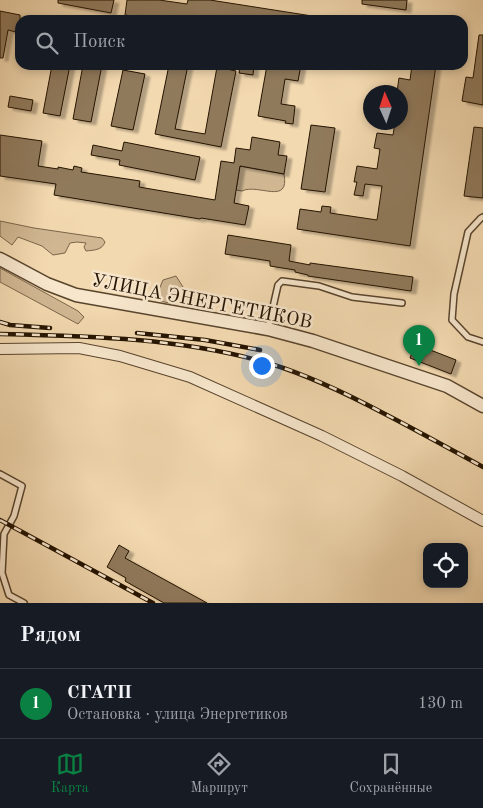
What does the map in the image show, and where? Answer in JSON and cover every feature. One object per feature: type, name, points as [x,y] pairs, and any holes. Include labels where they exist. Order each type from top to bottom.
[{"type":"street","name":"УЛИЦА ЭНЕРГЕТИКОВ","points":[[0,259],[47,284],[76,295],[268,329],[313,341],[447,386],[482,402]]},
{"type":"street","points":[[0,349],[79,348],[137,360],[190,377],[322,436],[402,476],[483,521]]},
{"type":"lane","points":[[483,218],[468,232],[454,294],[452,320],[468,337],[483,342]]},
{"type":"lane","points":[[268,329],[278,285],[282,281],[319,286],[352,297],[402,303]]},
{"type":"lane","points":[[0,474],[22,486],[14,516],[4,534],[2,573],[10,595],[24,603]]},
{"type":"shaded area","points":[[240,166],[284,174],[285,184],[282,189],[271,192],[256,189],[236,190]]},
{"type":"shaded area","points":[[0,221],[102,238],[105,242],[100,248],[86,251],[84,247],[86,243],[70,243],[65,253],[53,255],[42,246],[18,237],[12,245],[0,236]]},
{"type":"shaded area","points":[[0,268],[78,311],[84,317],[78,324],[0,282]]},
{"type":"shaded area","points":[[176,276],[183,287],[180,297],[174,304],[160,301],[158,292],[163,280]]},
{"type":"building","points":[[58,0],[114,0],[111,13],[58,3]]},
{"type":"building","points":[[127,0],[159,0],[187,4],[188,0],[210,0],[306,15],[125,15]]},
{"type":"building","points":[[362,0],[407,0],[406,10],[362,4]]},
{"type":"building","points":[[0,11],[20,15],[15,15],[15,32],[8,30],[3,58],[0,58]]},
{"type":"building","points":[[479,35],[483,35],[483,105],[462,101],[466,77],[473,78]]},
{"type":"building","points":[[51,70],[69,70],[60,116],[43,113]]},
{"type":"building","points":[[82,70],[101,70],[91,122],[73,119]]},
{"type":"building","points":[[123,70],[145,74],[133,130],[111,126]]},
{"type":"building","points":[[168,70],[187,70],[175,129],[205,134],[216,70],[236,71],[221,147],[155,134]]},
{"type":"building","points":[[239,70],[254,70],[253,75],[239,73]]},
{"type":"building","points":[[266,70],[300,70],[298,81],[285,79],[281,104],[295,106],[293,124],[258,116]]},
{"type":"building","points":[[411,70],[435,70],[410,246],[297,229],[300,209],[321,212],[322,206],[331,207],[330,213],[377,220],[382,186],[365,184],[363,196],[354,195],[357,182],[354,182],[357,166],[377,169],[380,149],[374,148],[377,133],[393,135],[394,130],[408,130],[408,85],[398,85],[399,78],[410,80]]},
{"type":"building","points":[[10,96],[33,100],[31,111],[8,107]]},
{"type":"building","points":[[311,125],[335,128],[325,192],[301,189]]},
{"type":"building","points":[[474,127],[483,128],[483,198],[464,196]]},
{"type":"building","points":[[0,135],[42,141],[38,166],[73,170],[74,166],[82,168],[81,172],[140,181],[139,187],[215,200],[221,161],[234,163],[236,148],[250,150],[252,137],[280,142],[278,155],[287,156],[284,174],[240,166],[234,203],[249,206],[245,225],[54,195],[56,184],[0,176]]},
{"type":"building","points":[[124,142],[200,157],[195,180],[119,165],[120,160],[91,155],[93,145],[122,151]]},
{"type":"building","points":[[228,235],[291,245],[289,261],[413,277],[411,291],[308,276],[295,272],[295,270],[270,266],[270,261],[225,254]]},
{"type":"building","points":[[415,344],[456,360],[451,374],[410,358]]},
{"type":"building","points":[[119,545],[129,551],[125,558],[207,603],[164,603],[125,581],[126,578],[107,567]]},
{"type":"railway","points":[[0,322],[10,325],[50,328]]},
{"type":"railway","points":[[137,333],[205,340],[260,350]]},
{"type":"railway","points":[[0,334],[137,340],[205,349],[271,364],[342,392],[483,467]]},
{"type":"railway","points":[[0,520],[153,603]]},
{"type":"place","name":"СГАТП","points":[[419,366]]}]
